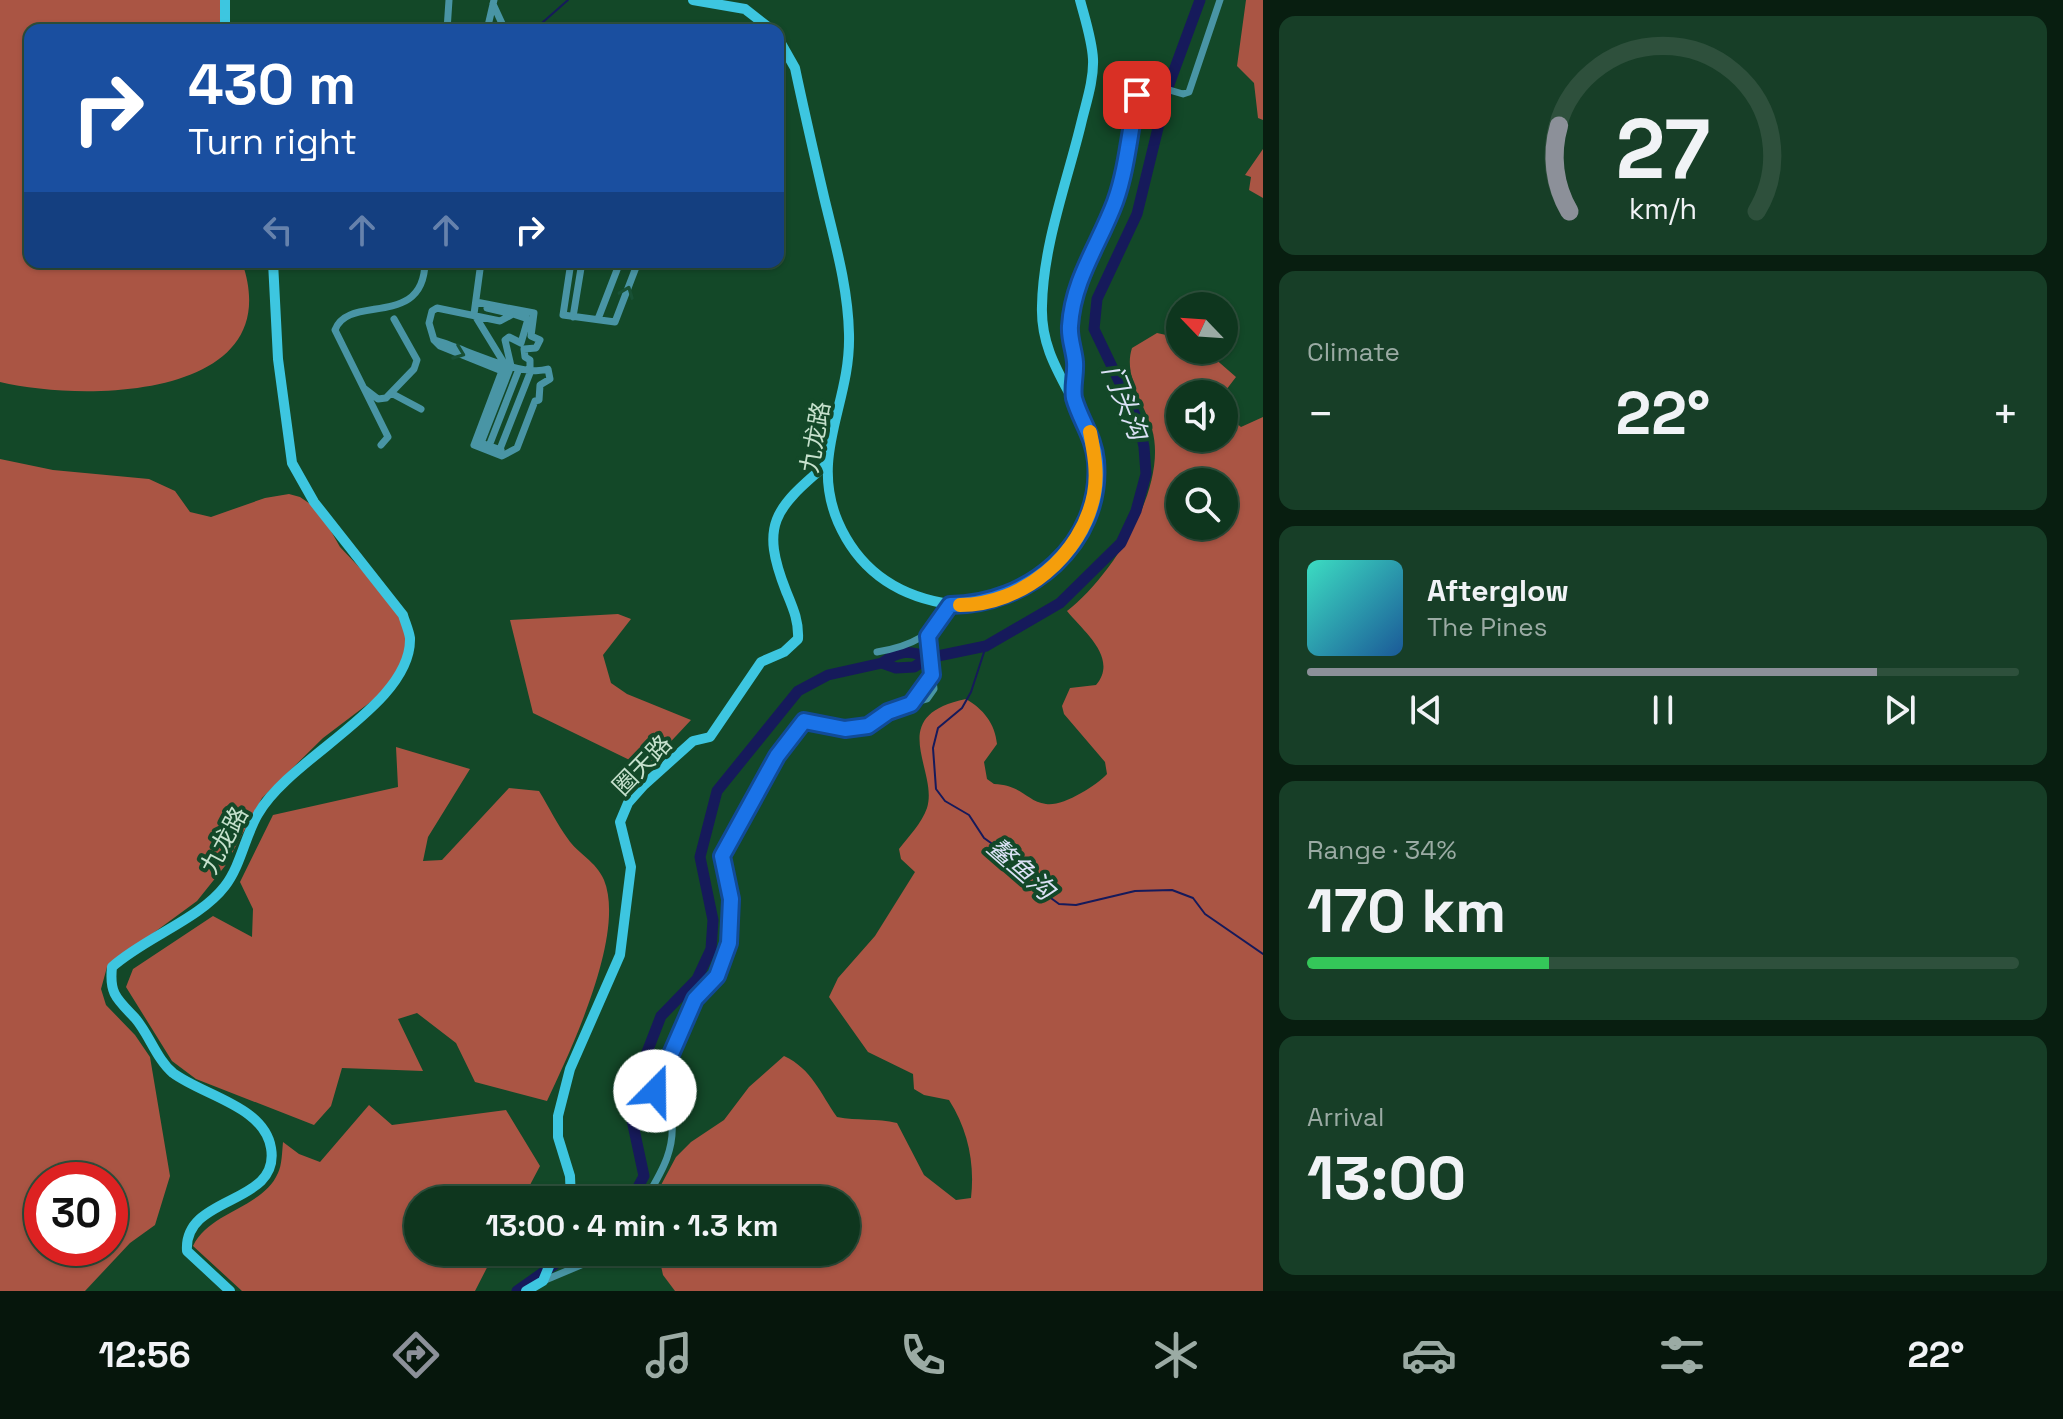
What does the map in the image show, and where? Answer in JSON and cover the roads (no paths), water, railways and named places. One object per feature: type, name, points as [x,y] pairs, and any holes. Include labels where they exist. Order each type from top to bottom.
[{"type":"street","points":[[225,0],[225,24]]},
{"type":"street","points":[[447,24],[449,0]]},
{"type":"street","points":[[693,0],[745,9],[764,24]]},
{"type":"street","name":"九龙路","points":[[784,49],[795,68],[844,279],[848,370],[826,465],[827,497],[840,527],[863,564],[902,591],[950,605],[975,605],[1004,597],[1062,560],[1082,531],[1094,494],[1096,462],[1089,430],[1044,344],[1042,305],[1050,249],[1089,91],[1093,59],[1080,0]]},
{"type":"street","points":[[1074,398],[1075,362],[1069,329],[1077,282],[1115,200],[1137,95],[1149,84],[1183,94],[1189,92],[1220,0]]},
{"type":"street","points":[[488,24],[494,2]]},
{"type":"street","points":[[494,2],[503,24]]},
{"type":"street","name":"九龙路","points":[[230,1291],[187,1251],[186,1240],[194,1225],[223,1201],[252,1190],[266,1177],[273,1166],[267,1131],[251,1115],[170,1070],[135,1018],[116,1001],[110,986],[112,967],[132,949],[175,924],[225,886],[258,813],[311,755],[376,704],[401,672],[410,638],[403,615],[314,502],[292,463],[278,359],[273,268]]},
{"type":"street","points":[[381,445],[388,437],[335,330],[338,322],[348,316],[407,301],[420,286],[424,268]]},
{"type":"street","points":[[480,268],[475,307],[509,367]]},
{"type":"street","points":[[570,268],[563,315],[615,322],[636,268]]},
{"type":"street","points":[[573,317],[581,268]]},
{"type":"street","points":[[598,319],[618,268]]},
{"type":"street","points":[[475,307],[528,319],[521,343],[509,337],[505,340],[509,367],[483,446]]},
{"type":"street","points":[[483,446],[502,456],[517,448],[535,401],[539,400],[540,385],[551,375],[548,369],[530,373],[434,340],[429,323],[432,311],[437,308],[475,307],[534,313],[531,336],[539,337],[540,345],[524,349],[525,357],[530,360],[530,373],[500,449]]},
{"type":"street","points":[[364,388],[378,399],[391,393],[414,369],[417,360],[394,319]]},
{"type":"street","points":[[509,367],[474,445],[509,452]]},
{"type":"street","points":[[391,393],[421,409]]},
{"type":"street","name":"圈天路","points":[[570,1186],[558,1137],[558,1116],[570,1069],[620,955],[631,867],[620,822],[628,803],[644,785],[693,741],[710,737],[761,662],[784,652],[798,639],[799,624],[781,579],[772,531],[776,518],[798,489],[826,465]]},
{"type":"street","points":[[877,652],[907,647],[928,636],[950,605]]},
{"type":"street","points":[[655,1091],[695,999],[717,976],[729,943],[731,899],[722,856],[777,756],[804,721],[845,729],[868,726],[888,712],[911,704],[932,675],[928,636]]},
{"type":"street","points":[[617,1087],[655,1091]]},
{"type":"street","points":[[653,1186],[667,1163],[671,1145],[671,1112],[655,1091]]},
{"type":"street","points":[[543,1281],[549,1266]]},
{"type":"street","points":[[526,1291],[579,1266]]},
{"type":"waterway","points":[[541,24],[568,0]]},
{"type":"waterway","name":"门头沟","points":[[639,1186],[644,1176],[632,1120],[637,1078],[661,1016],[697,979],[711,949],[713,920],[700,857],[717,791],[798,691],[828,675],[882,663],[896,668],[914,667],[928,658],[986,646],[1060,603],[1121,543],[1136,511],[1146,474],[1144,447],[1139,423],[1094,329],[1097,299],[1137,214],[1168,87],[1200,0]]},
{"type":"waterway","name":"鳌鱼沟","points":[[986,646],[971,692],[962,708],[938,728],[933,748],[936,789],[945,801],[969,815],[984,838],[1026,868],[1044,893],[1059,904],[1076,905],[1135,891],[1172,890],[1193,898],[1205,914],[1263,954]]},
{"type":"waterway","name":"门头沟","points":[[882,663],[904,653],[928,658]]},
{"type":"waterway","name":"门头沟","points":[[517,1291],[552,1266]]}]
